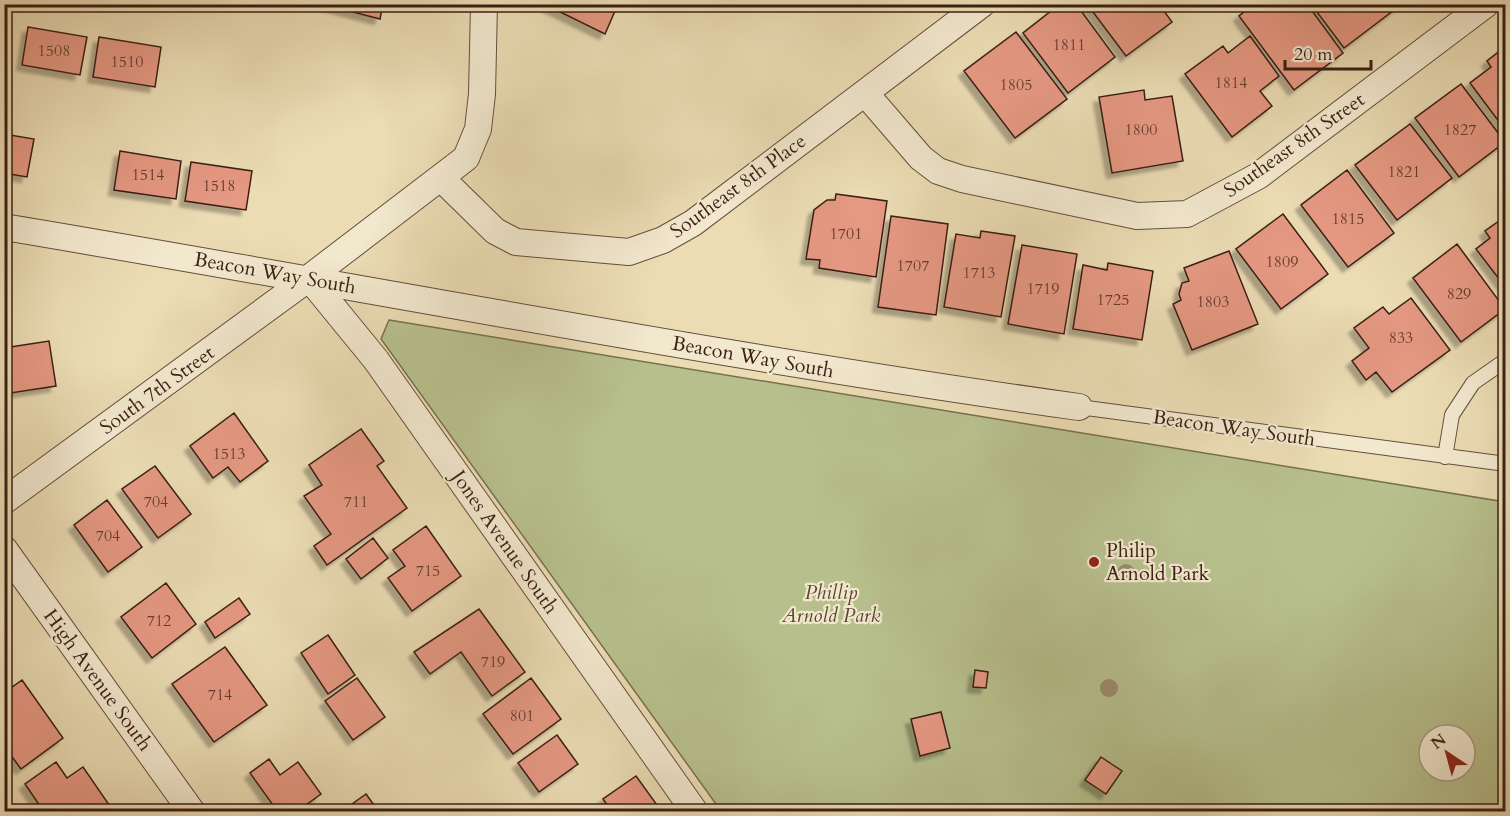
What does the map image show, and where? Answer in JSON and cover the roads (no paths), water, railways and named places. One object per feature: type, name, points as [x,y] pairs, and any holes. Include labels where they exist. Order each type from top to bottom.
[{"type":"street","name":"South 7th Street","points":[[4,501],[309,278],[466,158],[478,129],[482,94],[484,4]]},
{"type":"street","name":"Southeast 8th Place","points":[[441,178],[495,231],[516,242],[629,252],[663,240],[693,223],[982,4]]},
{"type":"street","name":"Southeast 8th Street","points":[[865,93],[921,158],[938,171],[962,179],[1137,216],[1187,214],[1258,176],[1486,4]]},
{"type":"street","name":"Beacon Way South","points":[[4,227],[309,278],[786,364],[1079,407]]},
{"type":"street","name":"Jones Avenue South","points":[[309,278],[376,360],[695,812]]},
{"type":"street","name":"High Avenue South","points":[[4,549],[192,812]]},
{"type":"lane","points":[[1445,457],[1452,415],[1473,383],[1506,360]]},
{"type":"lane","name":"Beacon Way South","points":[[1079,407],[1506,464]]},
{"type":"place","name":"Philip Arnold Park","points":[[1094,562]]},
{"type":"park label","name":"Phillip Arnold Park","points":[[831,604]]}]
